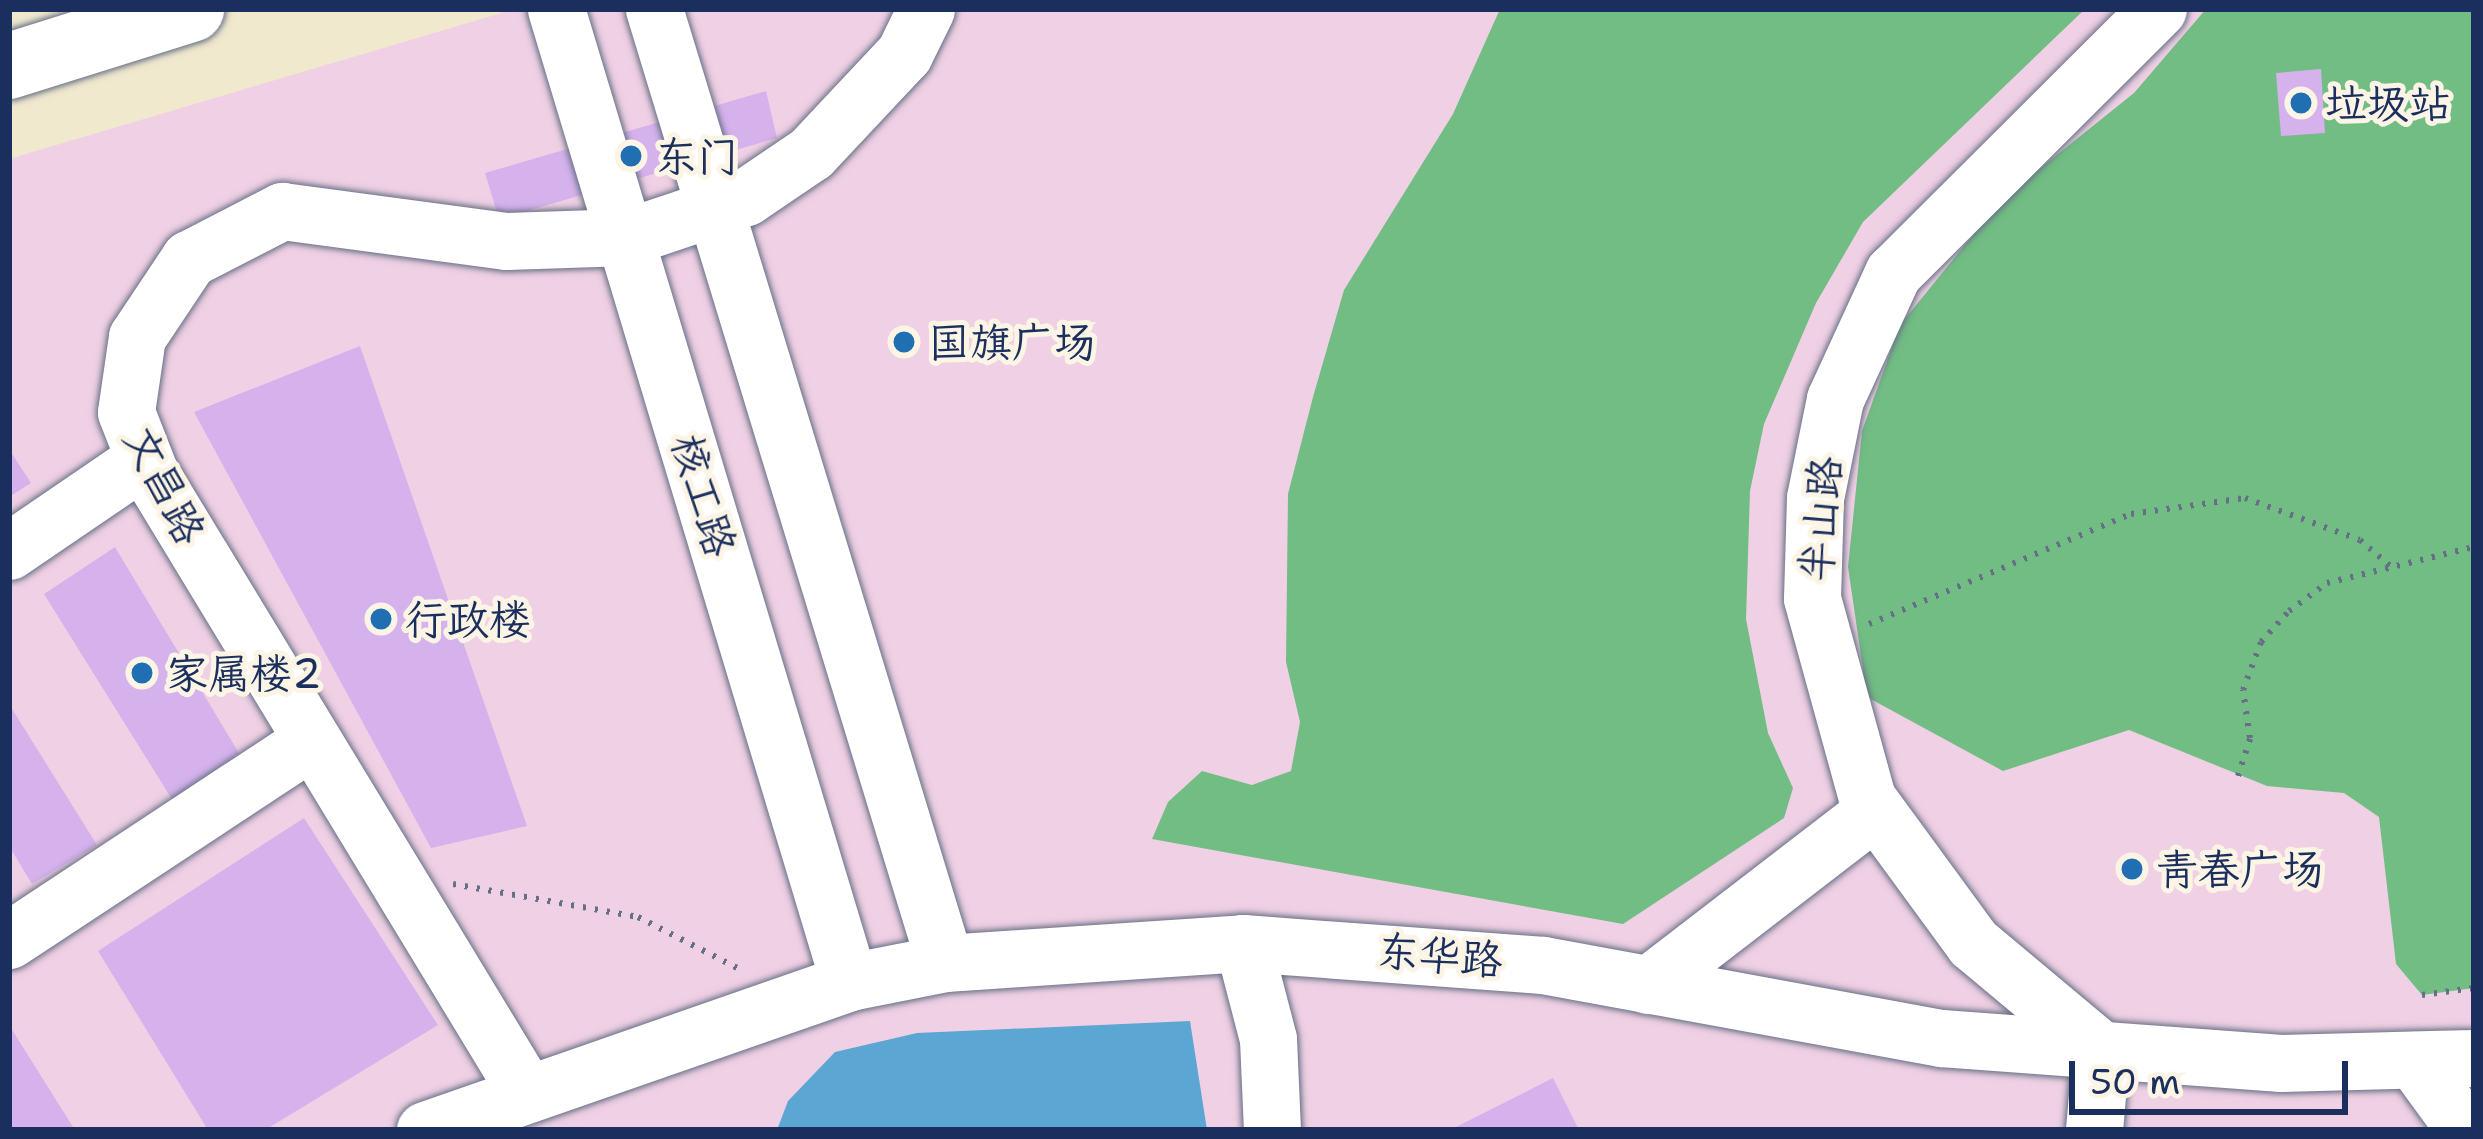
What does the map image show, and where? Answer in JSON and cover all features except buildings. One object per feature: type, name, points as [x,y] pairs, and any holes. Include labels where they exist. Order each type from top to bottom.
[{"type":"main road","points":[[9,66],[191,9]]},
{"type":"street","name":"核工路","points":[[556,9],[849,982]]},
{"type":"street","points":[[654,9],[945,963]]},
{"type":"street","name":"文昌路","points":[[525,1090],[144,459],[126,412],[137,337],[189,260],[282,212],[506,241],[627,237],[715,208],[811,153],[904,54],[926,9]]},
{"type":"street","name":"半山路","points":[[2101,1050],[1973,943],[1874,811],[1821,645],[1815,498],[1835,399],[1893,273],[2158,9]]},
{"type":"street","points":[[9,550],[144,459]]},
{"type":"street","points":[[9,940],[312,740]]},
{"type":"street","points":[[1648,985],[1874,811]]},
{"type":"street","points":[[1244,943],[1268,1039],[1272,1130]]},
{"type":"street","name":"东华路","points":[[425,1130],[525,1090],[849,982],[945,963],[1244,943],[1427,951],[1941,1038],[2101,1050],[2474,1058]]},
{"type":"street","points":[[2094,1130],[2101,1050]]},
{"type":"street","points":[[2414,1060],[2465,1130]]},
{"type":"path","points":[[1821,645],[2131,514],[2245,498],[2360,540],[2395,570]]},
{"type":"path","points":[[2238,776],[2250,738],[2243,690],[2261,642],[2327,583],[2474,548]]},
{"type":"path","points":[[396,877],[638,917],[734,963],[778,1005]]},
{"type":"path","points":[[2422,995],[2474,988]]},
{"type":"shaded area","points":[[515,9],[2474,9],[2474,1130],[9,1130],[9,159]]},
{"type":"green space","points":[[1500,9],[2085,9],[1863,222],[1816,303],[1764,424],[1750,491],[1746,619],[1768,733],[1793,788],[1784,818],[1623,924],[1152,839],[1168,802],[1202,771],[1252,785],[1291,771],[1300,722],[1286,662],[1288,494],[1313,397],[1344,290],[1453,114]]},
{"type":"green space","points":[[2206,9],[2474,9],[2474,988],[2422,995],[2396,964],[2379,817],[2344,793],[2267,786],[2129,730],[2003,771],[1867,697],[1848,567],[1862,431],[1900,325],[2003,198],[2134,93]]},
{"type":"water","points":[[1190,1021],[1207,1130],[777,1130],[788,1101],[835,1052],[917,1033]]},
{"type":"place","name":"垃圾站","points":[[2301,103]]},
{"type":"place","name":"东门","points":[[631,156]]},
{"type":"place","name":"国旗广场","points":[[904,342]]},
{"type":"place","name":"行政楼","points":[[381,619]]},
{"type":"place","name":"家属楼2","points":[[142,673]]},
{"type":"place","name":"青春广场","points":[[2132,869]]}]
